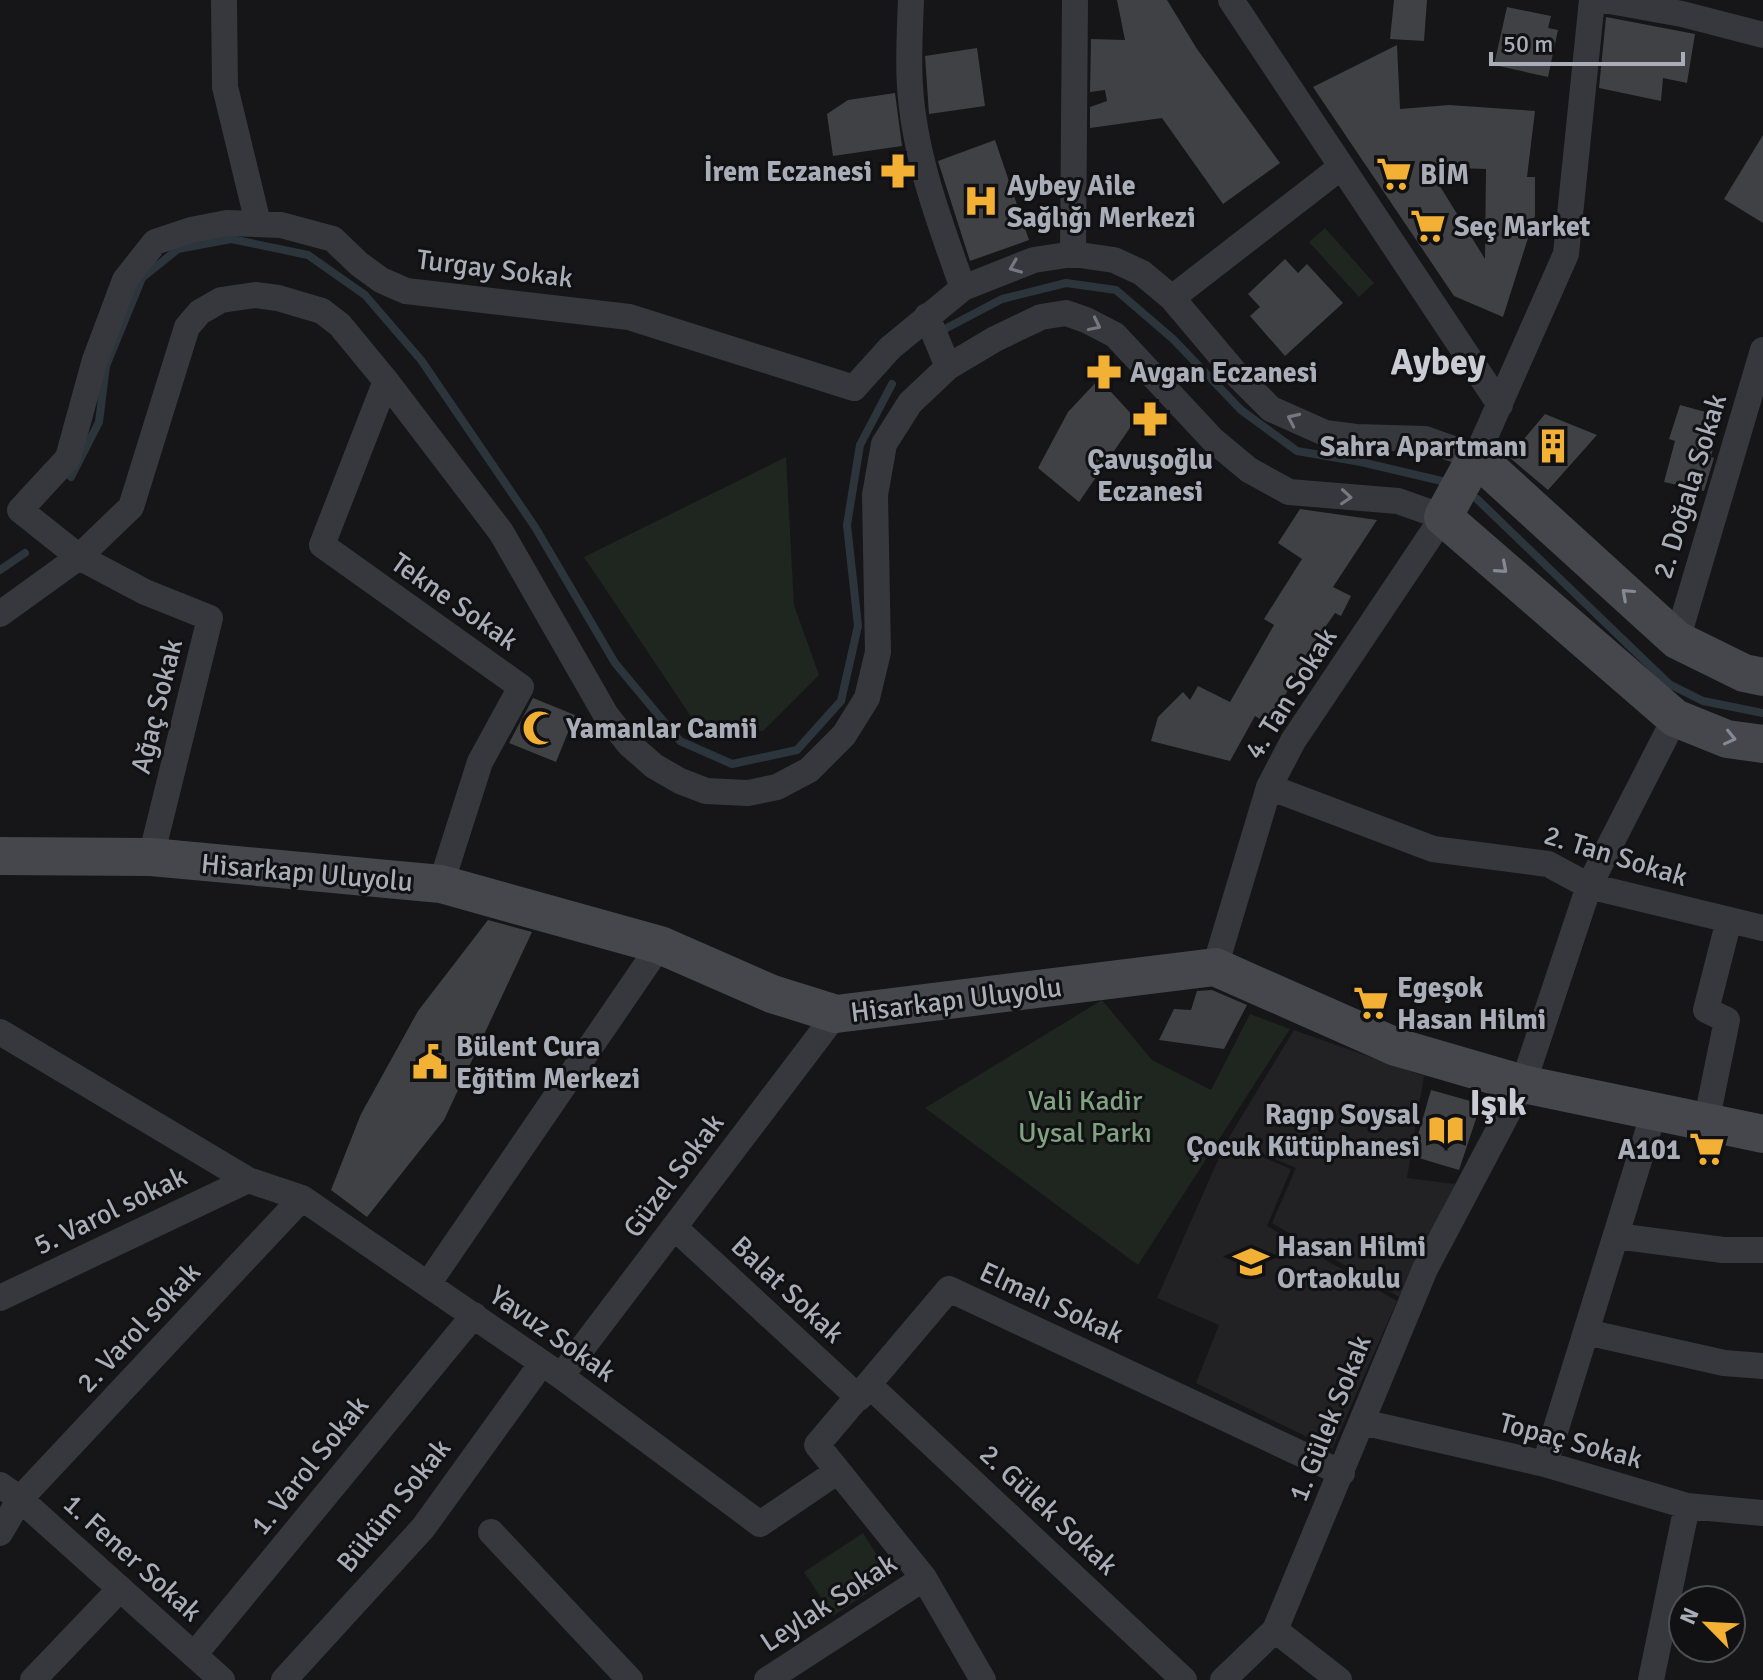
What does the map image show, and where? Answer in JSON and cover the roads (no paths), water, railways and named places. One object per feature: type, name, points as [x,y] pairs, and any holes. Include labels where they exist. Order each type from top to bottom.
[{"type":"street","points":[[224,0],[225,87],[258,223]]},
{"type":"street","points":[[911,0],[910,88],[921,154],[937,217],[963,288]]},
{"type":"street","points":[[1073,254],[1075,0]]},
{"type":"street","points":[[1231,0],[1500,405]]},
{"type":"street","points":[[1443,517],[1476,457],[1566,254],[1592,0]]},
{"type":"street","points":[[1604,0],[1684,7],[1763,35]]},
{"type":"street","points":[[1172,298],[1341,167]]},
{"type":"street","name":"Turgay Sokak","points":[[79,557],[20,510],[68,458],[95,360],[125,280],[155,242],[191,230],[227,223],[281,225],[333,239],[381,280],[406,291],[629,317],[854,388],[890,348],[927,316]]},
{"type":"street","points":[[948,367],[927,316],[963,288],[1034,260],[1073,254],[1114,260],[1142,273],[1172,298],[1237,375],[1271,409],[1325,433],[1425,439],[1476,457],[1677,640],[1744,673],[1763,677]]},
{"type":"street","points":[[0,614],[79,557],[131,507],[187,327],[200,312],[221,300],[255,295],[278,298],[322,311],[340,325],[386,381],[501,532],[606,715],[629,744],[654,766],[706,791],[748,793],[777,787],[809,770],[844,735],[867,698],[878,652],[875,495],[884,444],[910,403],[948,367],[995,339],[1041,317],[1066,313],[1115,335],[1213,440],[1249,470],[1289,492],[1398,501],[1443,517],[1675,718],[1727,739],[1763,744]]},
{"type":"street","name":"2. Doğala Sokak","points":[[1677,640],[1763,350]]},
{"type":"street","name":"Tekne Sokak","points":[[386,381],[322,545],[521,687],[480,762],[441,884]]},
{"type":"street","name":"4. Tan Sokak","points":[[1215,967],[1269,787],[1293,741],[1443,517]]},
{"type":"street","name":"Ağaç Sokak","points":[[79,557],[145,592],[210,618],[151,857]]},
{"type":"street","name":"1. Gülek Sokak","points":[[1223,1680],[1275,1630],[1425,1269],[1523,1084],[1589,886],[1675,718]]},
{"type":"street","name":"2. Tan Sokak","points":[[1269,787],[1433,849],[1548,864],[1589,886],[1763,928]]},
{"type":"street","name":"Hisarkapı Uluyolu","points":[[0,856],[151,857],[441,884],[660,945],[772,994],[836,1014],[1215,967]]},
{"type":"street","points":[[1706,1123],[1727,1020],[1706,1010],[1729,920]]},
{"type":"street","points":[[428,1284],[660,945]]},
{"type":"street","points":[[1215,967],[1396,1047],[1523,1084],[1763,1134]]},
{"type":"street","name":"Güzel Sokak","points":[[552,1369],[674,1227],[836,1014]]},
{"type":"street","name":"Yavuz Sokak","points":[[0,1032],[248,1180],[302,1198],[552,1369],[760,1524],[838,1471]]},
{"type":"street","points":[[1545,1464],[1654,1112]]},
{"type":"street","name":"5. Varol sokak","points":[[0,1298],[248,1180]]},
{"type":"street","name":"2. Varol sokak","points":[[0,1533],[10,1492],[302,1198]]},
{"type":"street","name":"Balat Sokak","points":[[674,1227],[864,1392]]},
{"type":"street","points":[[1616,1236],[1723,1250],[1763,1250]]},
{"type":"street","name":"Elmalı Sokak","points":[[838,1471],[817,1445],[949,1289],[1342,1473]]},
{"type":"street","name":"1. Varol Sokak","points":[[194,1655],[474,1315]]},
{"type":"street","points":[[1586,1332],[1724,1363],[1763,1366]]},
{"type":"street","name":"Büküm Sokak","points":[[284,1680],[423,1528],[552,1369]]},
{"type":"street","name":"2. Gülek Sokak","points":[[864,1392],[1184,1680]]},
{"type":"street","name":"Topaç Sokak","points":[[1362,1422],[1545,1464],[1687,1506],[1763,1513]]},
{"type":"street","points":[[838,1471],[924,1578],[983,1680]]},
{"type":"street","name":"1. Fener Sokak","points":[[10,1492],[222,1680]]},
{"type":"street","points":[[1651,1680],[1687,1506]]},
{"type":"street","points":[[491,1532],[630,1680]]},
{"type":"street","name":"Leylak Sokak","points":[[767,1680],[924,1578]]},
{"type":"street","points":[[33,1680],[120,1589]]},
{"type":"street","points":[[1275,1630],[1339,1680]]},
{"type":"waterway","points":[[71,477],[99,422],[106,366],[142,278],[178,249],[231,239],[308,255],[365,295],[421,360],[535,527],[615,663],[680,741],[732,764],[797,750],[841,701],[858,626],[847,525],[860,445],[892,384]]},
{"type":"waterway","points":[[941,331],[1002,299],[1066,283],[1116,290],[1173,339],[1241,410],[1297,451],[1446,482]]},
{"type":"waterway","points":[[1477,499],[1669,684],[1703,701],[1763,713]]},
{"type":"waterway","points":[[0,570],[25,553]]},
{"type":"place","name":"İrem Eczanesi","points":[[898,171]]},
{"type":"place","name":"BİM","points":[[1394,174]]},
{"type":"place","name":"Aybey Aile Sağlığı Merkezi","points":[[981,201]]},
{"type":"place","name":"Seç Market","points":[[1428,226]]},
{"type":"place","name":"Avgan Eczanesi","points":[[1104,372]]},
{"type":"place","name":"Çavuşoğlu Eczanesi","points":[[1150,419]]},
{"type":"place","name":"Sahra Apartmanı","points":[[1553,446]]},
{"type":"place","name":"Yamanlar Camii","points":[[540,728]]},
{"type":"place","name":"Egeşok Hasan Hilmi","points":[[1371,1003]]},
{"type":"place","name":"Bülent Cura Eğitim Merkezi","points":[[430,1062]]},
{"type":"place","name":"Ragıp Soysal Çocuk Kütüphanesi","points":[[1446,1130]]},
{"type":"place","name":"A101","points":[[1707,1149]]},
{"type":"place","name":"Hasan Hilmi Ortaokulu","points":[[1251,1262]]},
{"type":"district","name":"Aybey","points":[[1438,361]]},
{"type":"district","name":"Işık","points":[[1498,1102]]},
{"type":"park label","name":"Vali Kadir Uysal Parkı","points":[[1085,1116]]}]
